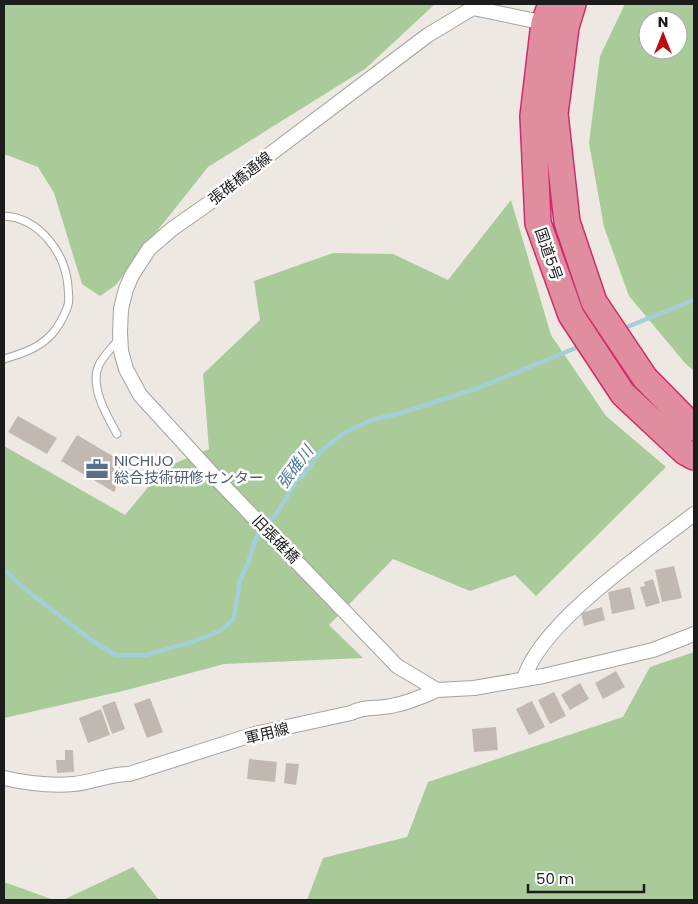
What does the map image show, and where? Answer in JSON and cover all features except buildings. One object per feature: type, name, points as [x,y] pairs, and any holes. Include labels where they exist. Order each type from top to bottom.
[{"type":"highway","name":"国道5号","points":[[558,14],[555,114],[567,222],[594,302],[645,378],[694,428]]},
{"type":"highway","name":"国道5号","points":[[558,14],[533,116],[538,223],[571,314],[613,378],[624,394],[685,452],[694,457]]},
{"type":"street","name":"張碓橋通線","points":[[215,477],[140,395],[126,369],[121,351],[121,309],[132,275],[149,249],[172,229],[212,201],[241,176],[428,35],[473,8],[558,14]]},
{"type":"street","name":"旧張碓橋","points":[[215,477],[337,602],[396,666],[437,690]]},
{"type":"street","points":[[524,679],[528,666],[559,625],[604,584],[694,514]]},
{"type":"street","points":[[437,690],[474,688],[544,676],[653,650],[694,634]]},
{"type":"street","name":"軍用線","points":[[4,778],[53,784],[73,784],[120,774],[129,774],[255,734],[357,709],[389,706],[416,700],[437,690]]},
{"type":"lane","points":[[4,216],[16,216],[40,230],[57,250],[67,276],[69,303],[56,329],[32,350],[4,359]]},
{"type":"lane","points":[[118,434],[104,409],[94,378],[99,364],[120,338]]},
{"type":"green space","points":[[4,4],[435,4],[365,69],[208,167],[116,285],[100,296],[82,284],[54,193],[38,167],[4,154]]},
{"type":"green space","points":[[625,4],[694,4],[694,371],[685,363],[629,296],[604,227],[589,143],[600,56]]},
{"type":"green space","points":[[511,200],[551,335],[606,416],[666,467],[536,596],[515,575],[470,591],[393,559],[329,625],[363,658],[224,664],[123,691],[4,718],[4,446],[125,515],[164,468],[209,449],[203,374],[260,320],[254,281],[333,253],[393,254],[448,280]]},
{"type":"green space","points":[[694,652],[694,900],[307,900],[323,858],[407,837],[428,782],[623,717],[650,667]]},
{"type":"green space","points":[[133,867],[159,900],[63,900]]},
{"type":"green space","points":[[4,882],[54,900],[4,900]]},
{"type":"waterway","name":"張碓川","points":[[622,329],[694,300]]},
{"type":"waterway","name":"張碓川","points":[[4,569],[20,585],[91,640],[116,655],[146,655],[192,642],[222,630],[234,618],[240,580],[256,538],[277,513],[298,478],[302,477],[321,451],[344,433],[371,420],[401,413],[478,388],[583,345]]},
{"type":"place","name":"NICHIJO 総合技術研修センター","points":[[97,469]]}]
